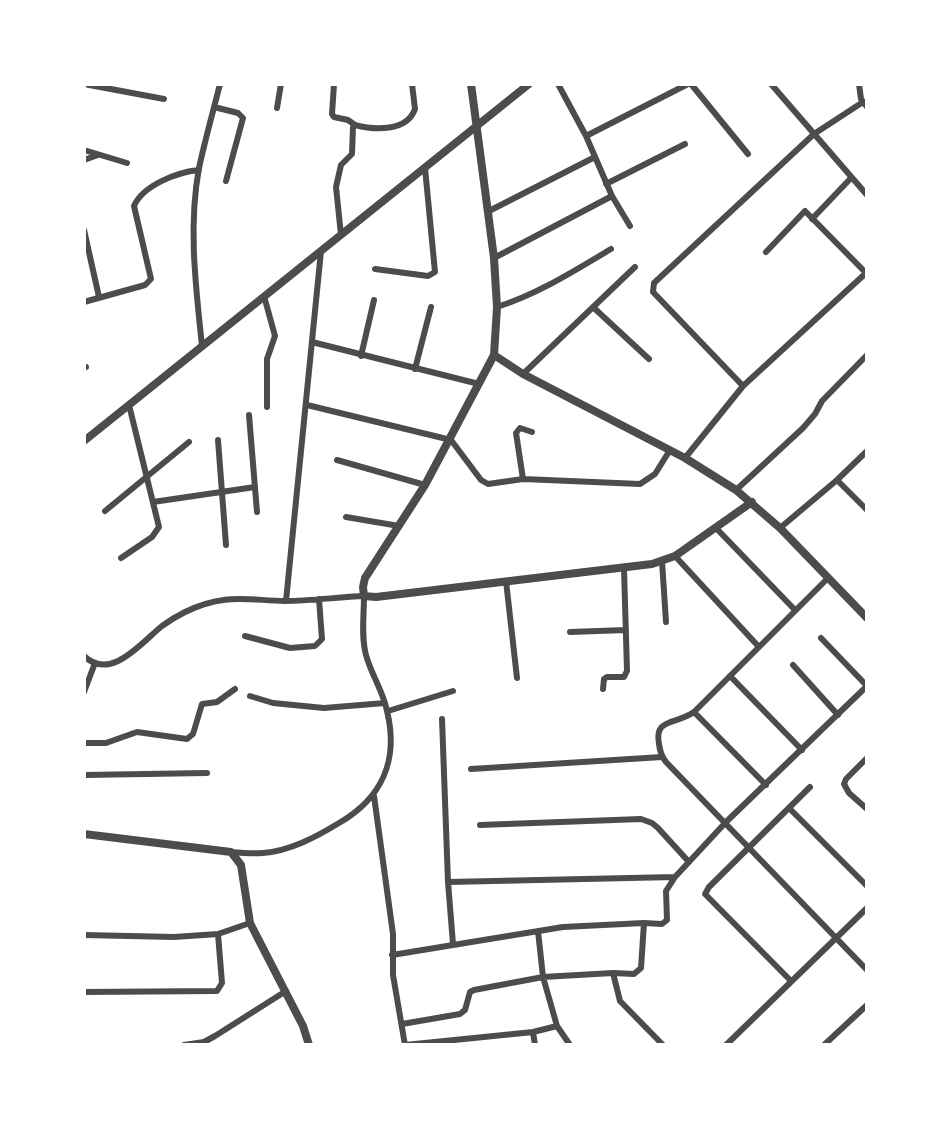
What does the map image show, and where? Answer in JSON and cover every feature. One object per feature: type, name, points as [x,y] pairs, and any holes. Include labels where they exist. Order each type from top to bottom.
[{"type":"street","points":[[84,84],[164,99]]},
{"type":"street","points":[[202,346],[193,230],[199,170],[220,84]]},
{"type":"street","points":[[277,108],[280,84]]},
{"type":"street","points":[[334,84],[332,114],[334,117],[364,127],[392,127],[403,123],[415,109],[412,84]]},
{"type":"street","points":[[84,834],[231,852],[263,853],[301,843],[344,820],[374,796],[384,778],[389,759],[388,711],[366,653],[363,586],[365,578],[425,485],[451,440],[494,355],[497,307],[494,258],[471,84]]},
{"type":"street","points":[[84,441],[529,84]]},
{"type":"street","points":[[558,84],[586,136],[612,196],[630,226]]},
{"type":"street","points":[[586,136],[689,84],[748,154]]},
{"type":"street","points":[[771,84],[867,195]]},
{"type":"street","points":[[742,386],[653,292],[653,287],[659,278],[814,134],[865,104],[860,96],[861,85]]},
{"type":"street","points":[[214,107],[238,113],[243,118],[226,181]]},
{"type":"street","points":[[341,235],[336,187],[341,165],[352,154],[352,130],[355,125]]},
{"type":"street","points":[[606,184],[685,144]]},
{"type":"street","points":[[84,150],[127,163]]},
{"type":"street","points":[[84,160],[99,155]]},
{"type":"street","points":[[489,211],[595,157]]},
{"type":"street","points":[[375,269],[428,276],[435,272],[425,168]]},
{"type":"street","points":[[84,302],[145,285],[152,279],[134,206],[149,189],[167,178],[185,171],[199,170]]},
{"type":"street","points":[[812,219],[851,178]]},
{"type":"street","points":[[494,258],[612,196]]},
{"type":"street","points":[[685,458],[742,386],[866,274],[805,211],[766,252]]},
{"type":"street","points":[[84,230],[99,297]]},
{"type":"street","points":[[497,307],[520,300],[611,249]]},
{"type":"street","points":[[286,601],[321,250]]},
{"type":"street","points":[[523,374],[635,267]]},
{"type":"street","points":[[264,296],[274,336],[267,359],[267,407]]},
{"type":"street","points":[[361,356],[374,300]]},
{"type":"street","points":[[415,369],[431,307]]},
{"type":"street","points":[[594,308],[650,359]]},
{"type":"street","points":[[312,342],[479,384]]},
{"type":"street","points":[[494,355],[523,374],[685,458],[736,489],[780,528],[867,618]]},
{"type":"street","points":[[736,489],[803,428],[822,401],[867,355]]},
{"type":"street","points":[[121,558],[152,537],[158,530],[158,522],[129,405]]},
{"type":"street","points":[[307,405],[451,440],[484,482],[491,484],[523,479],[640,484],[655,474],[670,450]]},
{"type":"street","points":[[249,415],[257,512]]},
{"type":"street","points":[[523,479],[516,433],[520,428],[532,432]]},
{"type":"street","points":[[218,440],[226,544]]},
{"type":"street","points":[[105,511],[189,442]]},
{"type":"street","points":[[780,528],[837,480],[867,451]]},
{"type":"street","points":[[337,460],[425,485]]},
{"type":"street","points":[[837,480],[867,510]]},
{"type":"street","points":[[153,502],[255,487]]},
{"type":"street","points":[[84,656],[95,663],[119,661],[139,648],[173,618],[202,605],[234,598],[286,601],[376,597],[624,568],[662,561],[675,556],[752,501]]},
{"type":"street","points":[[346,517],[399,526]]},
{"type":"street","points":[[716,528],[795,610]]},
{"type":"street","points":[[675,556],[759,646]]},
{"type":"street","points":[[662,561],[666,622]]},
{"type":"street","points":[[603,689],[604,679],[607,677],[620,677],[626,674],[624,568]]},
{"type":"street","points":[[828,578],[694,712],[661,726],[658,730],[662,757],[867,970]]},
{"type":"street","points":[[506,581],[517,678]]},
{"type":"street","points":[[245,636],[290,648],[315,646],[322,639],[319,599]]},
{"type":"street","points":[[570,632],[626,630]]},
{"type":"street","points":[[392,955],[563,927],[662,924],[667,920],[666,891],[675,877],[726,822],[867,686],[821,638]]},
{"type":"street","points":[[84,692],[95,663]]},
{"type":"street","points":[[793,665],[838,714]]},
{"type":"street","points":[[730,676],[802,750]]},
{"type":"street","points":[[84,743],[106,743],[137,732],[187,739],[193,734],[202,704],[217,702],[235,689]]},
{"type":"street","points":[[388,711],[453,691]]},
{"type":"street","points":[[250,696],[273,703],[318,708],[385,703]]},
{"type":"street","points":[[694,712],[766,785]]},
{"type":"street","points":[[442,718],[448,882],[453,945]]},
{"type":"street","points":[[471,769],[662,757]]},
{"type":"street","points":[[867,758],[846,779],[844,784],[867,809]]},
{"type":"street","points":[[84,775],[207,772]]},
{"type":"street","points":[[791,981],[705,894],[748,847],[810,787]]},
{"type":"street","points":[[374,796],[393,934],[393,975],[405,1045],[532,1032],[557,1026]]},
{"type":"street","points":[[789,808],[867,886]]},
{"type":"street","points":[[480,825],[641,819],[658,828],[689,862]]},
{"type":"street","points":[[231,852],[241,865],[250,922],[303,1026],[309,1045]]},
{"type":"street","points":[[448,882],[675,877]]},
{"type":"street","points":[[726,1045],[867,908]]},
{"type":"street","points":[[84,935],[174,937],[218,934],[250,922]]},
{"type":"street","points":[[402,1024],[460,1014],[465,1010],[470,992],[474,990],[543,977],[634,974],[641,969],[644,923]]},
{"type":"street","points":[[538,931],[543,977],[557,1026],[570,1045]]},
{"type":"street","points":[[84,992],[217,991],[222,983],[218,934]]},
{"type":"street","points":[[613,973],[620,1001],[663,1045]]},
{"type":"street","points":[[184,1045],[204,1042],[286,991]]},
{"type":"street","points":[[824,1045],[867,1005]]},
{"type":"street","points":[[532,1032],[535,1045]]}]
